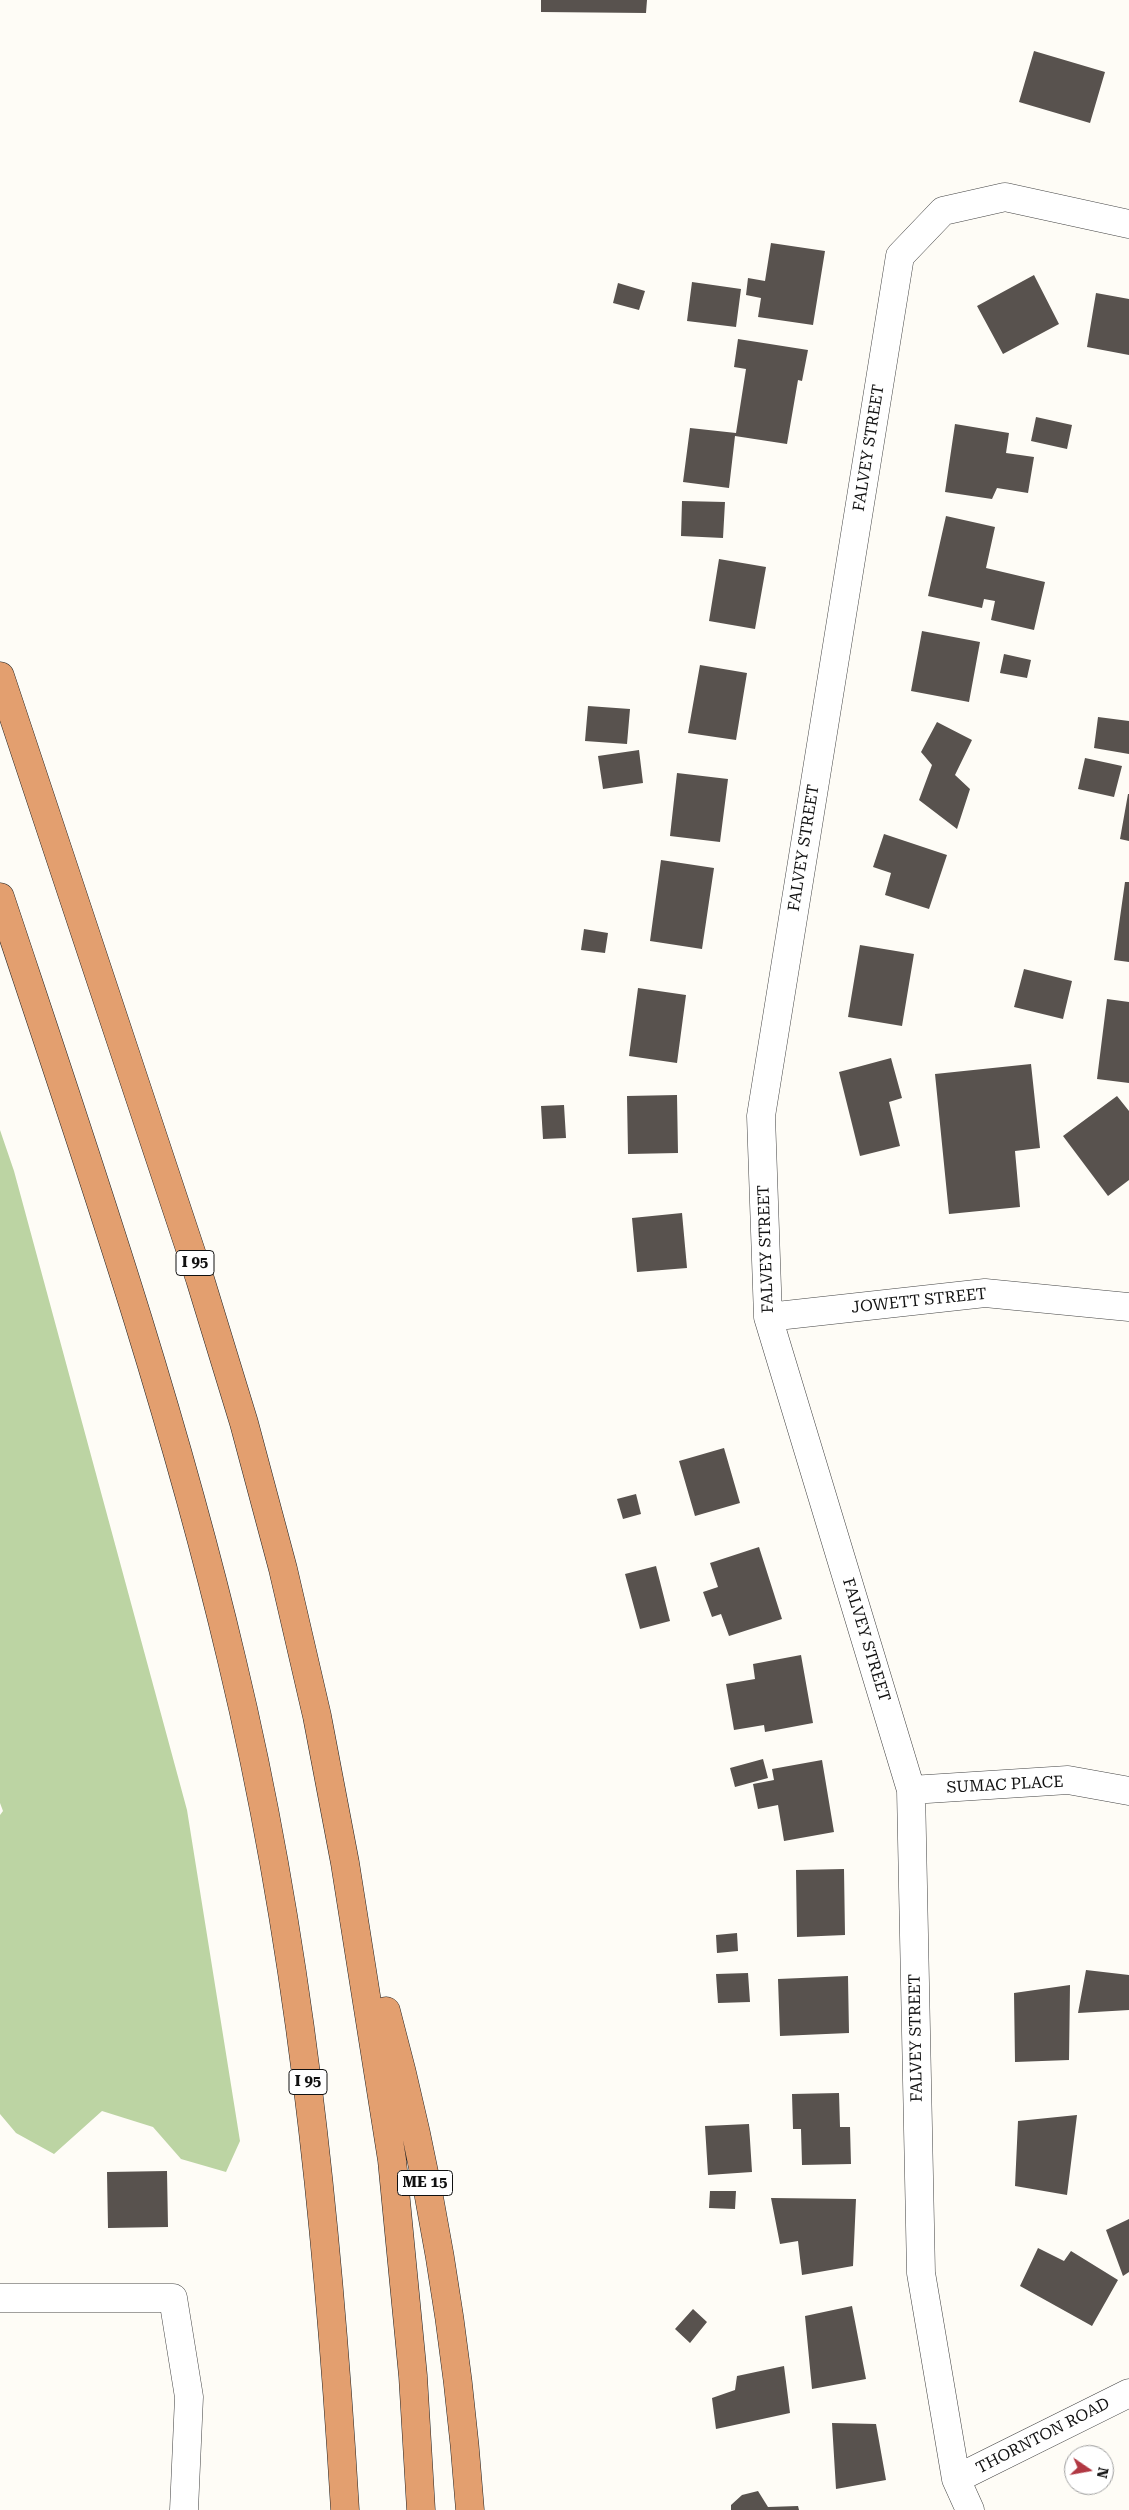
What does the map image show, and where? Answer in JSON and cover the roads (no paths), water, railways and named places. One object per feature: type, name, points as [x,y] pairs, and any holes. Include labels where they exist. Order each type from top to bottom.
[{"type":"highway","name":"I 95","points":[[0,676],[200,1279],[244,1422],[283,1569],[317,1716],[345,1863],[392,2160],[413,2376],[421,2510]]},
{"type":"highway","name":"I 95","points":[[0,897],[124,1270],[200,1539],[232,1660],[247,1728],[273,1862],[308,2083],[325,2231],[345,2510]]},
{"type":"highway","name":"ME 15","points":[[345,1863],[389,2022],[426,2186],[456,2374],[470,2510]]},
{"type":"street","name":"FALVEY STREET","points":[[970,2510],[956,2479],[921,2274],[911,1790],[768,1317],[761,1116],[900,256],[943,211],[1005,197],[1129,224]]},
{"type":"street","name":"JOWETT STREET","points":[[768,1317],[985,1293],[1129,1307]]},
{"type":"street","name":"SUMAC PLACE","points":[[911,1790],[1068,1780],[1129,1791]]},
{"type":"street","points":[[0,2298],[173,2298],[189,2397],[184,2510]]},
{"type":"street","name":"THORNTON ROAD","points":[[956,2479],[1129,2393]]}]
